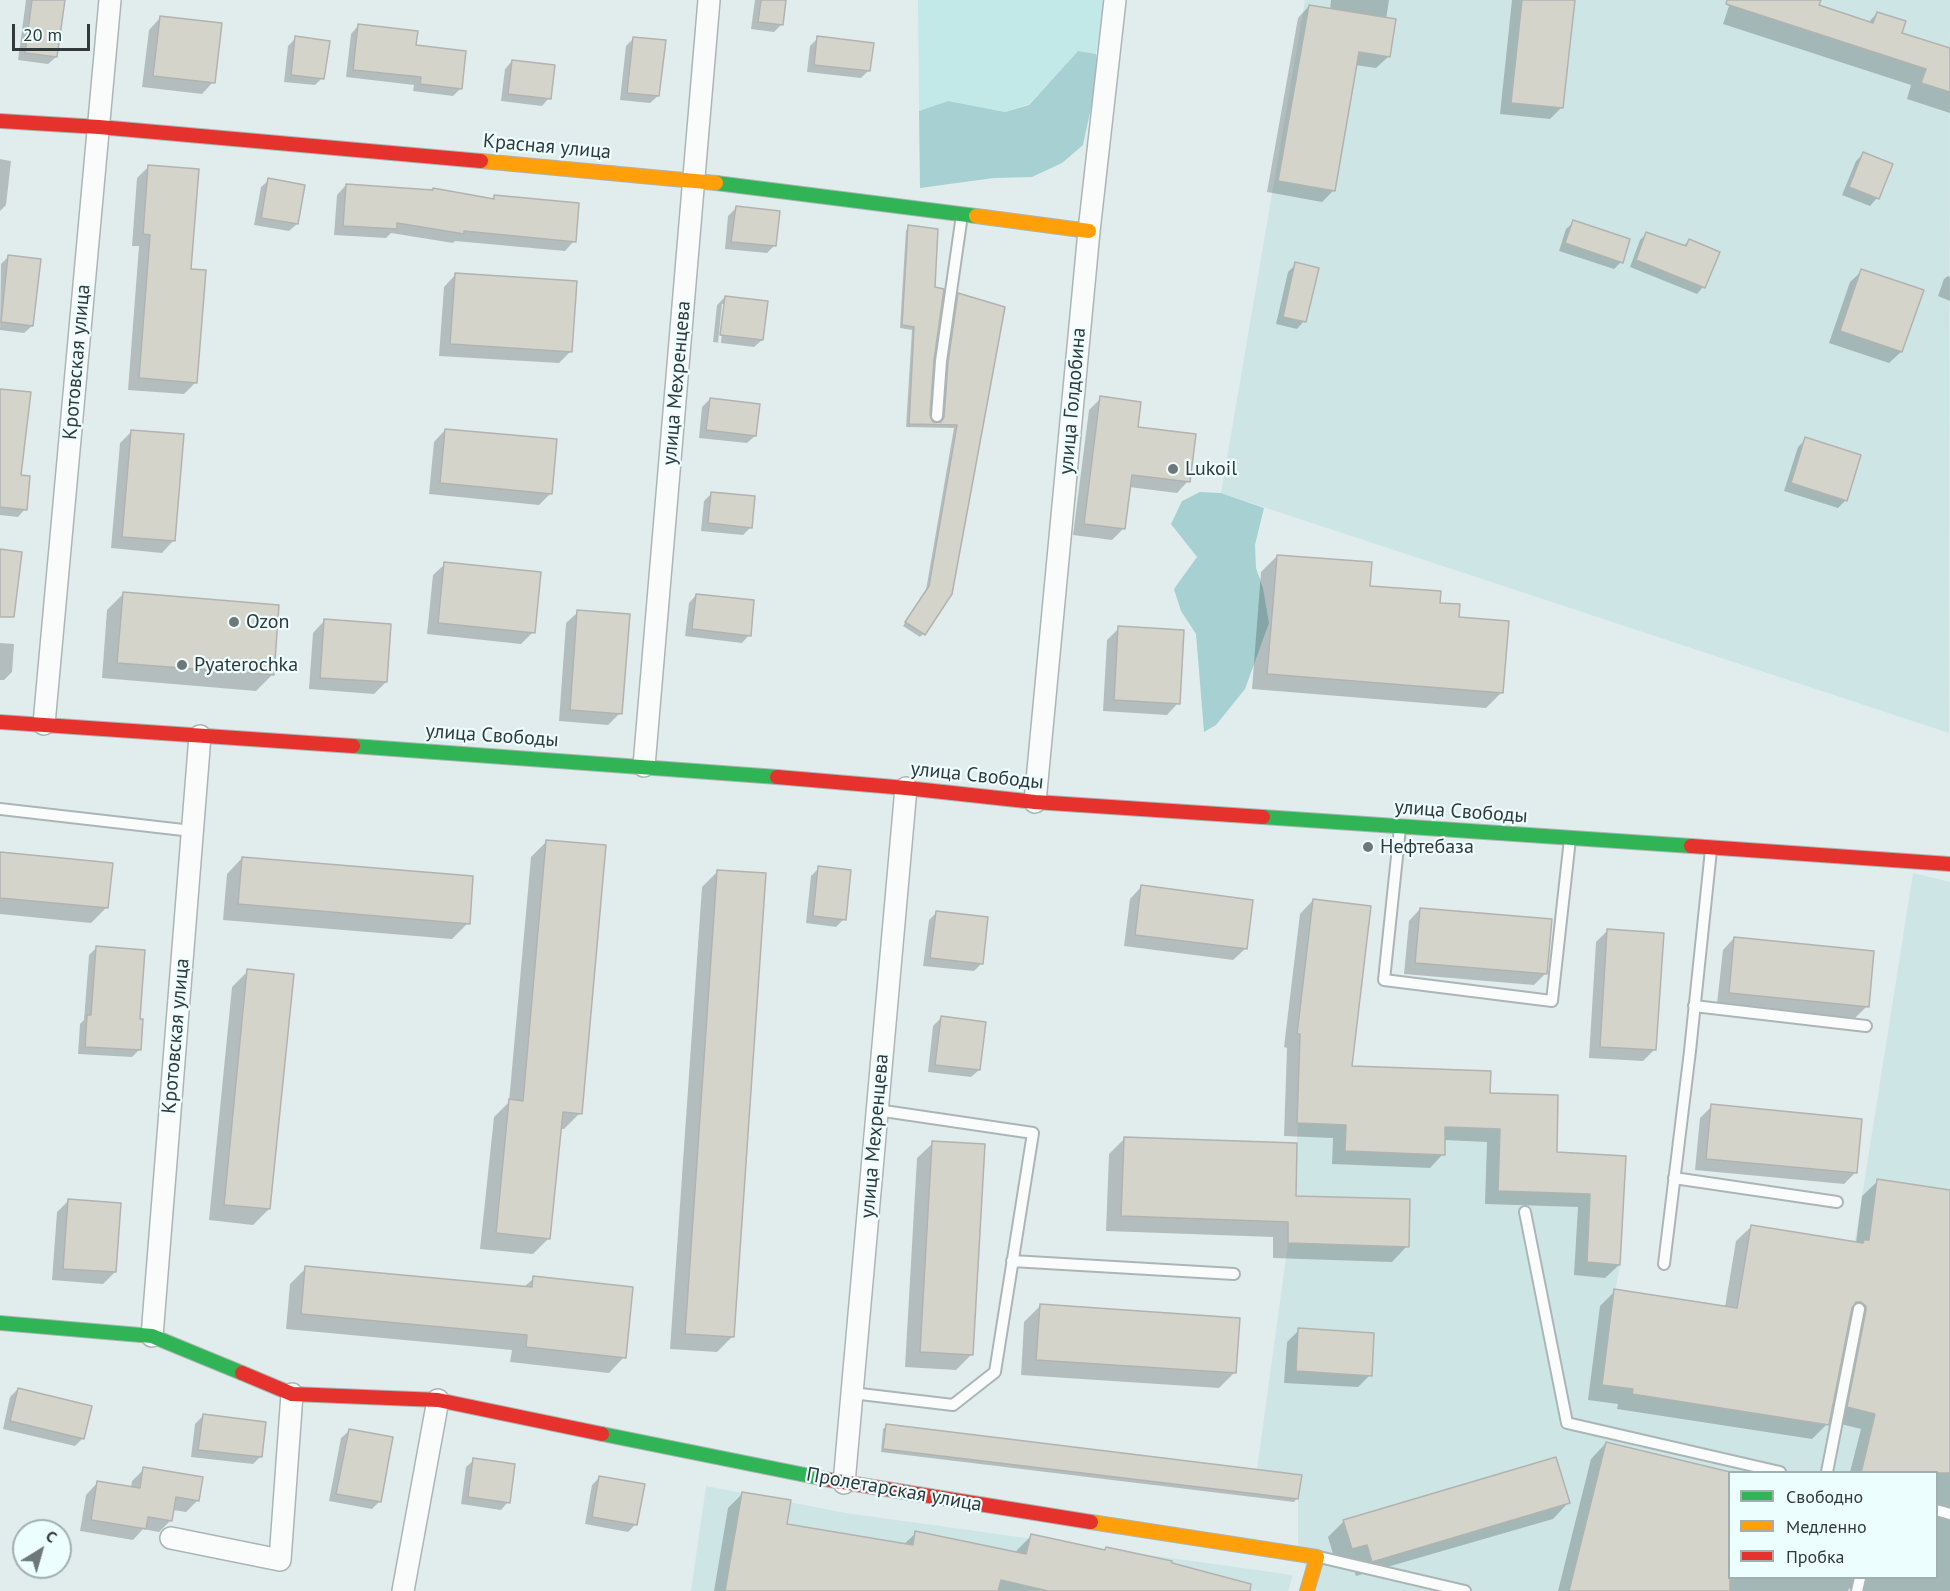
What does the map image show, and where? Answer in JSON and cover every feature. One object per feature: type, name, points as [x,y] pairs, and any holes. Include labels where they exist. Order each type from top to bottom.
[{"type":"street","name":"Кротовская улица","points":[[44,724],[110,0]]},
{"type":"street","name":"улица Мехренцева","points":[[644,766],[709,0]]},
{"type":"street","name":"улица Голдобина","points":[[1035,802],[1089,231],[1115,0]]},
{"type":"street","name":"Красная улица","points":[[0,121],[99,127],[695,180],[1089,231]]},
{"type":"street","name":"улица Свободы","points":[[0,722],[644,766],[906,788],[1035,802],[1950,864]]},
{"type":"street","name":"Кротовская улица","points":[[152,1336],[200,736]]},
{"type":"street","name":"улица Мехренцева","points":[[843,1483],[906,788]]},
{"type":"street","name":"Пролетарская улица","points":[[0,1323],[152,1336],[292,1394],[438,1400],[843,1483],[1317,1557]]},
{"type":"street","points":[[171,1538],[280,1560],[292,1394]]},
{"type":"street","points":[[402,1591],[438,1400]]},
{"type":"street","points":[[1307,1591],[1317,1557]]},
{"type":"lane","points":[[937,416],[941,362],[962,215]]},
{"type":"lane","points":[[0,809],[192,831]]},
{"type":"lane","points":[[1400,827],[1384,980],[1552,1001],[1570,838]]},
{"type":"lane","points":[[1664,1264],[1695,1006],[1711,848]]},
{"type":"lane","points":[[1695,1006],[1866,1026]]},
{"type":"lane","points":[[852,1393],[953,1405],[995,1372],[1033,1133],[877,1110]]},
{"type":"lane","points":[[1674,1178],[1837,1202]]},
{"type":"lane","points":[[1525,1212],[1567,1423],[1771,1471]]},
{"type":"lane","points":[[1012,1261],[1234,1274]]},
{"type":"lane","points":[[1827,1471],[1859,1309]]},
{"type":"lane","points":[[1317,1557],[1465,1591]]},
{"type":"shaded area","points":[[918,0],[1104,0],[1096,54],[1078,51],[1029,104],[1005,112],[948,101],[919,111]]},
{"type":"shaded area","points":[[1305,0],[1950,0],[1949,733],[1221,493]]},
{"type":"shaded area","points":[[1078,51],[1096,54],[1099,70],[1083,145],[1062,163],[1032,177],[994,178],[920,188],[919,111],[948,101],[1005,112],[1029,105]]},
{"type":"shaded area","points":[[1200,492],[1221,493],[1264,508],[1255,545],[1256,568],[1263,588],[1269,623],[1245,689],[1216,725],[1204,732],[1196,634],[1181,611],[1174,589],[1197,557],[1171,524],[1182,501]]},
{"type":"shaded area","points":[[1913,873],[1950,882],[1950,1591],[1313,1591],[1298,1543],[1298,1499],[1301,1475],[1257,1469],[1288,1243],[1288,1222],[1121,1216],[1124,1137],[1297,1143],[1299,1064],[1491,1071],[1490,1096],[1501,1093],[1558,1095],[1557,1153],[1626,1156],[1620,1265],[1614,1298],[1647,1294],[1842,1323]]},
{"type":"shaded area","points":[[706,1486],[846,1513],[1293,1575],[1288,1591],[691,1591]]},
{"type":"building","points":[[32,0],[65,0],[57,57],[25,53]]},
{"type":"building","points":[[761,0],[786,0],[783,25],[758,22]]},
{"type":"building","points":[[1522,0],[1575,0],[1563,108],[1511,103]]},
{"type":"building","points":[[1727,0],[1821,0],[1819,5],[1873,23],[1877,12],[1906,21],[1902,33],[1950,48],[1950,92],[1921,83],[1926,69],[1726,4]]},
{"type":"building","points":[[1309,5],[1396,19],[1390,57],[1359,52],[1335,191],[1278,181]]},
{"type":"building","points":[[160,16],[222,23],[215,83],[153,76]]},
{"type":"building","points":[[358,24],[418,31],[416,45],[466,51],[462,89],[420,84],[421,77],[353,70]]},
{"type":"building","points":[[295,36],[330,41],[324,79],[291,75]]},
{"type":"building","points":[[817,36],[874,43],[870,71],[814,65]]},
{"type":"building","points":[[633,37],[666,40],[659,96],[627,93]]},
{"type":"building","points":[[512,60],[555,65],[551,99],[508,94]]},
{"type":"building","points":[[1863,152],[1893,164],[1879,199],[1849,187]]},
{"type":"building","points":[[148,165],[199,169],[191,269],[206,270],[197,383],[139,378],[150,235],[143,234]]},
{"type":"building","points":[[268,178],[305,185],[298,224],[261,218]]},
{"type":"building","points":[[346,184],[433,190],[433,188],[494,199],[494,195],[579,203],[576,242],[464,231],[464,234],[397,223],[397,229],[343,226]]},
{"type":"building","points":[[736,206],[780,211],[776,246],[731,242]]},
{"type":"building","points":[[1573,220],[1630,239],[1623,263],[1565,243]]},
{"type":"building","points":[[908,225],[938,229],[935,287],[944,289],[934,360],[930,415],[933,422],[941,422],[944,417],[948,362],[958,293],[1005,307],[952,594],[925,635],[905,622],[929,586],[957,425],[909,424],[914,327],[902,325]]},
{"type":"building","points":[[1646,232],[1686,246],[1689,239],[1720,252],[1705,288],[1636,260]]},
{"type":"building","points":[[8,255],[41,259],[33,326],[1,322]]},
{"type":"building","points":[[1295,262],[1319,268],[1306,322],[1283,317]]},
{"type":"building","points":[[1861,269],[1924,290],[1902,352],[1840,331]]},
{"type":"building","points":[[455,273],[577,281],[572,352],[450,344]]},
{"type":"building","points":[[725,296],[768,301],[763,340],[720,335]]},
{"type":"building","points":[[0,389],[31,392],[21,475],[30,476],[27,510],[0,507]]},
{"type":"building","points":[[1100,396],[1141,402],[1138,427],[1196,434],[1190,482],[1132,475],[1125,529],[1084,524]]},
{"type":"building","points":[[710,398],[760,404],[756,436],[706,430]]},
{"type":"building","points":[[445,429],[557,439],[552,494],[440,483]]},
{"type":"building","points":[[131,430],[184,434],[175,541],[122,537]]},
{"type":"building","points":[[1805,437],[1861,455],[1847,501],[1791,483]]},
{"type":"building","points":[[711,492],[755,496],[752,528],[708,523]]},
{"type":"building","points":[[0,549],[22,552],[14,617],[0,617]]},
{"type":"building","points":[[1277,555],[1372,562],[1370,586],[1441,591],[1440,603],[1460,604],[1459,617],[1509,621],[1503,693],[1267,674]]},
{"type":"building","points":[[444,562],[541,572],[535,633],[438,623]]},
{"type":"building","points":[[123,592],[279,605],[274,675],[117,663]]},
{"type":"building","points":[[696,594],[754,600],[751,636],[692,629]]},
{"type":"building","points":[[577,610],[630,614],[622,714],[570,710]]},
{"type":"building","points":[[324,619],[391,624],[387,682],[320,678]]},
{"type":"building","points":[[1118,626],[1184,630],[1180,704],[1114,700]]},
{"type":"building","points":[[546,840],[606,845],[582,1114],[563,1112],[550,1239],[496,1233],[509,1099],[523,1101]]},
{"type":"building","points":[[0,852],[113,863],[108,908],[0,898]]},
{"type":"building","points":[[242,857],[473,876],[470,924],[238,904]]},
{"type":"building","points":[[818,866],[851,870],[846,920],[813,916]]},
{"type":"building","points":[[717,870],[766,873],[734,1337],[685,1334]]},
{"type":"building","points":[[1141,885],[1253,900],[1247,949],[1135,935]]},
{"type":"building","points":[[1313,899],[1371,906],[1352,1066],[1491,1071],[1490,1093],[1558,1095],[1557,1152],[1626,1156],[1620,1265],[1587,1262],[1590,1194],[1498,1191],[1500,1129],[1445,1127],[1445,1155],[1345,1151],[1346,1125],[1297,1123],[1300,1034],[1297,1034]]},
{"type":"building","points":[[1420,908],[1552,919],[1547,974],[1415,963]]},
{"type":"building","points":[[936,911],[988,917],[983,964],[930,958]]},
{"type":"building","points":[[1607,929],[1664,933],[1656,1050],[1600,1047]]},
{"type":"building","points":[[1734,937],[1874,951],[1869,1007],[1729,993]]},
{"type":"building","points":[[96,946],[145,950],[140,1019],[143,1019],[141,1050],[85,1047],[87,1015],[91,1015]]},
{"type":"building","points":[[247,969],[294,974],[270,1209],[224,1205]]},
{"type":"building","points":[[941,1016],[986,1022],[980,1070],[935,1065]]},
{"type":"building","points":[[1711,1104],[1862,1119],[1857,1173],[1706,1159]]},
{"type":"building","points":[[1124,1137],[1297,1143],[1296,1196],[1410,1199],[1409,1247],[1288,1243],[1288,1222],[1121,1216]]},
{"type":"building","points":[[932,1141],[985,1144],[973,1355],[920,1352]]},
{"type":"building","points":[[1877,1179],[1950,1190],[1950,1473],[1861,1471],[1875,1414],[1847,1407],[1866,1310],[1866,1306],[1861,1302],[1856,1302],[1852,1308],[1829,1425],[1632,1394],[1633,1389],[1602,1385],[1614,1289],[1737,1308],[1751,1225],[1863,1243],[1864,1240],[1869,1240]]},
{"type":"building","points":[[68,1199],[121,1203],[116,1272],[63,1269]]},
{"type":"building","points":[[305,1266],[532,1287],[533,1276],[633,1287],[626,1358],[526,1347],[527,1335],[301,1314]]},
{"type":"building","points":[[1040,1304],[1240,1318],[1236,1373],[1036,1360]]},
{"type":"building","points":[[1298,1328],[1374,1333],[1372,1376],[1296,1371]]},
{"type":"building","points":[[18,1388],[92,1406],[84,1439],[10,1421]]},
{"type":"building","points":[[203,1414],[266,1422],[262,1457],[198,1450]]},
{"type":"building","points":[[886,1424],[1302,1475],[1298,1499],[883,1449]]},
{"type":"building","points":[[349,1429],[393,1437],[381,1502],[336,1494]]},
{"type":"building","points":[[1606,1442],[1728,1472],[1730,1591],[1569,1591]]},
{"type":"building","points":[[1556,1457],[1570,1503],[1372,1562],[1367,1545],[1352,1549],[1343,1520]]},
{"type":"building","points":[[473,1458],[515,1464],[510,1503],[468,1497]]},
{"type":"building","points":[[143,1467],[203,1477],[199,1501],[176,1497],[172,1521],[148,1517],[146,1529],[91,1520],[97,1481],[140,1488]]},
{"type":"building","points":[[599,1476],[645,1484],[637,1525],[592,1517]]},
{"type":"building","points":[[742,1492],[791,1500],[787,1524],[913,1545],[915,1531],[1026,1554],[1031,1534],[1172,1561],[1172,1563],[1251,1584],[1250,1591],[1048,1591],[1001,1580],[998,1591],[725,1591]]},
{"type":"traffic: fast","points":[[716,183],[976,216]]},
{"type":"traffic: fast","points":[[353,746],[777,777]]},
{"type":"traffic: fast","points":[[1263,817],[1691,846]]},
{"type":"traffic: fast","points":[[0,1323],[152,1336],[242,1373]]},
{"type":"traffic: fast","points":[[602,1434],[830,1480]]},
{"type":"traffic: slow","points":[[481,161],[716,183]]},
{"type":"traffic: slow","points":[[976,216],[1089,231]]},
{"type":"traffic: slow","points":[[1091,1522],[1317,1557],[1307,1591]]},
{"type":"traffic: jam","points":[[0,121],[99,127],[481,161]]},
{"type":"traffic: jam","points":[[0,722],[353,746]]},
{"type":"traffic: jam","points":[[777,777],[1035,802],[1263,817]]},
{"type":"traffic: jam","points":[[1691,846],[1950,864]]},
{"type":"traffic: jam","points":[[242,1373],[292,1394],[438,1400],[602,1434]]},
{"type":"traffic: jam","points":[[830,1480],[1091,1522]]},
{"type":"place","name":"Lukoil","points":[[1173,469]]},
{"type":"place","name":"Ozon","points":[[234,622]]},
{"type":"place","name":"Pyaterochka","points":[[182,665]]},
{"type":"place","name":"Нефтебаза","points":[[1368,847]]}]
